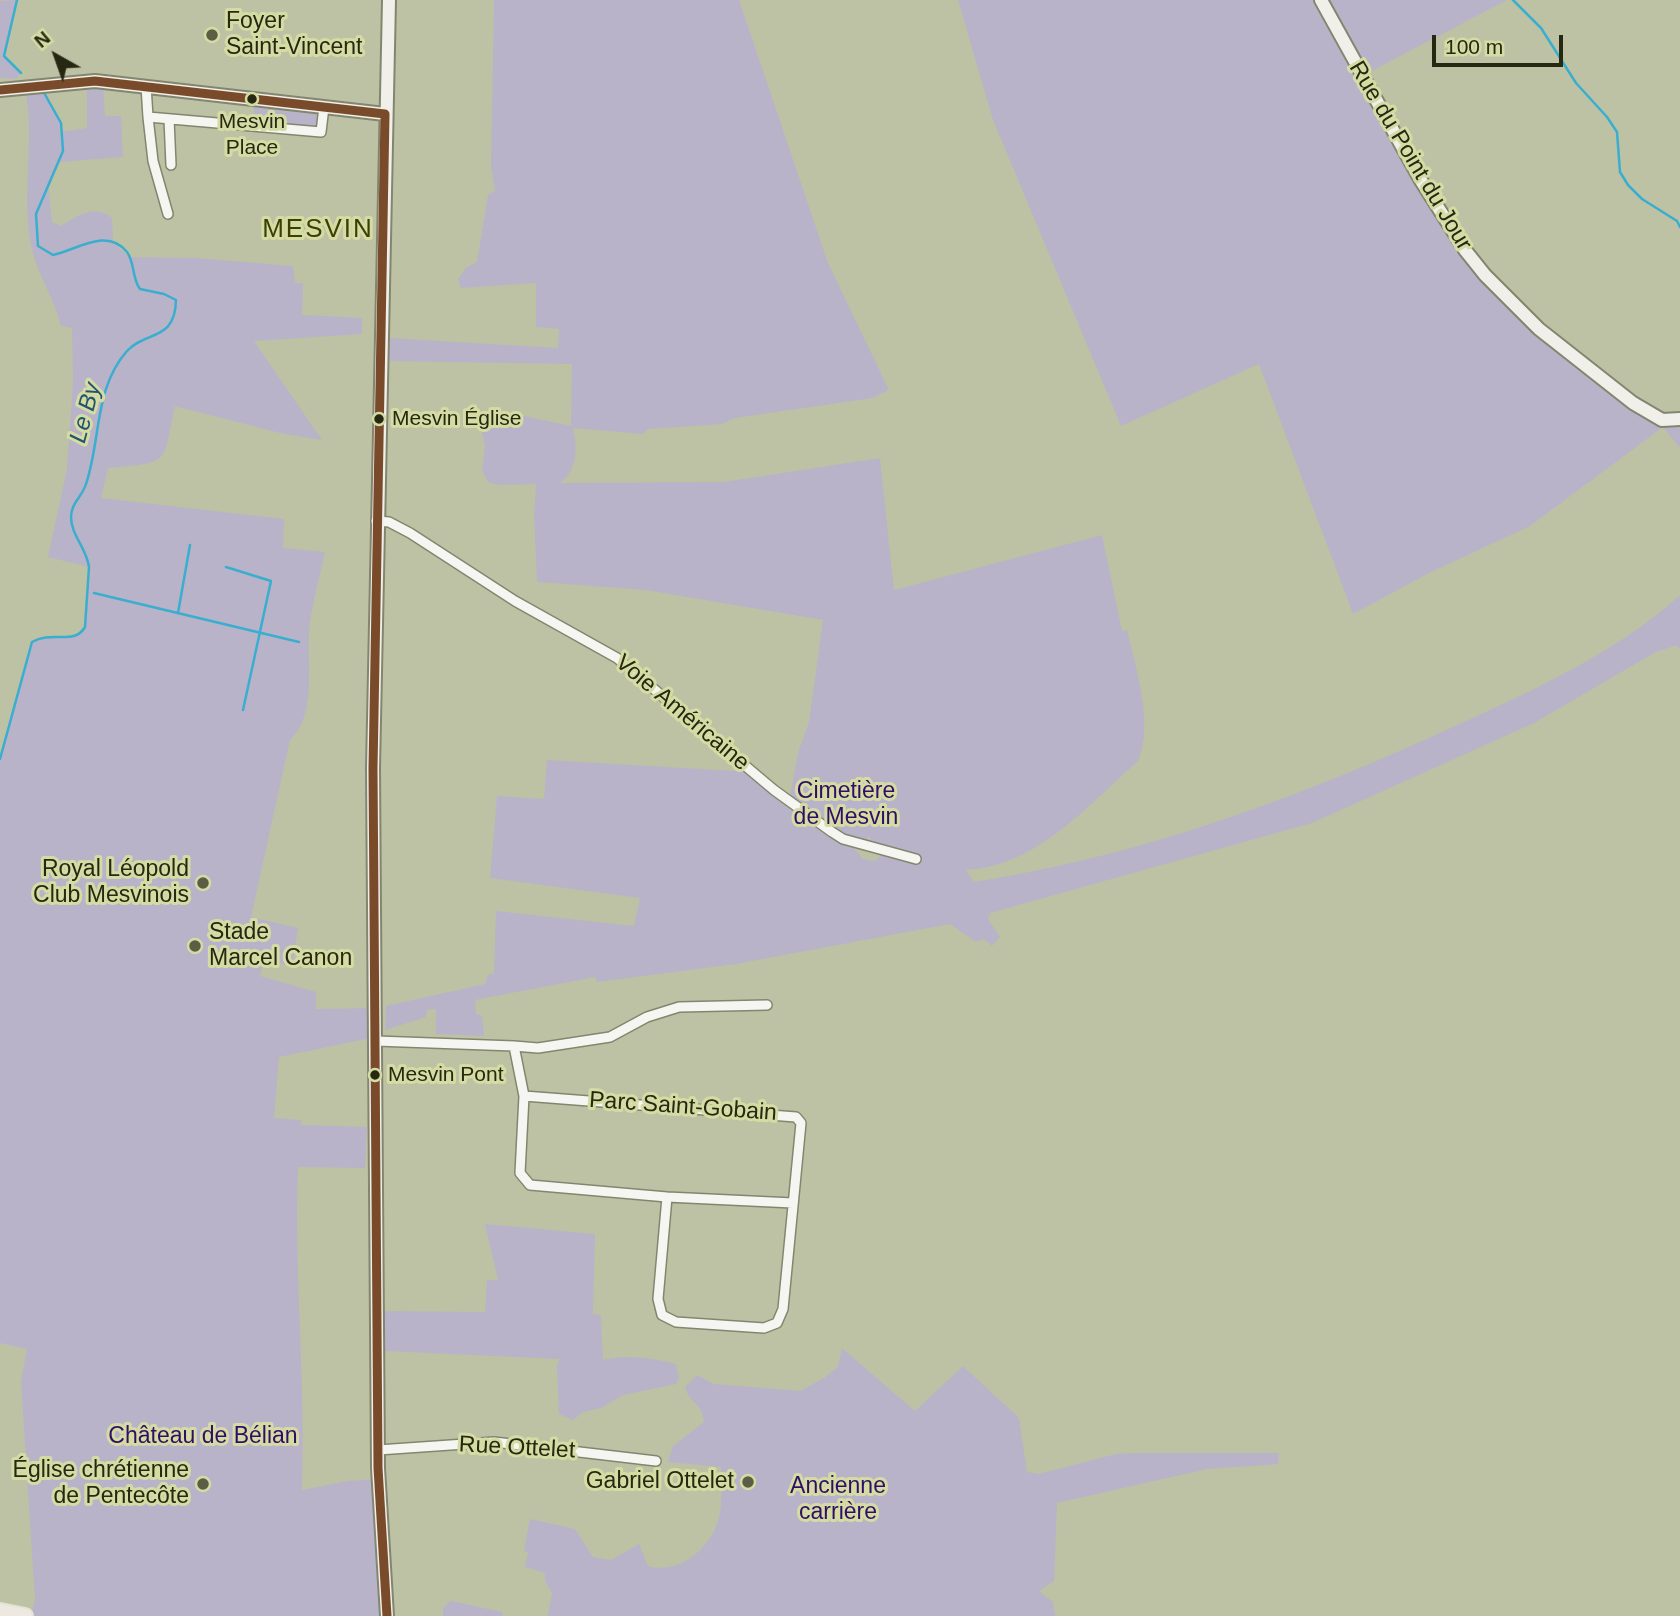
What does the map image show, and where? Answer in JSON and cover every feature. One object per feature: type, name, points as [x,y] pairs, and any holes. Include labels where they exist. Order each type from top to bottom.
[{"type":"main road","points":[[0,1611],[25,1616]]},
{"type":"street","points":[[387,1616],[378,1450],[373,768],[376,521],[389,0]]},
{"type":"street","name":"Rue du Point du Jour","points":[[1321,0],[1420,179],[1465,250],[1485,275],[1539,329],[1633,403],[1662,420],[1680,419]]},
{"type":"street","points":[[0,90],[72,82],[146,86],[385,114]]},
{"type":"street","points":[[146,86],[153,161],[168,214]]},
{"type":"street","points":[[148,117],[321,132],[324,107]]},
{"type":"street","points":[[169,119],[171,165]]},
{"type":"street","name":"Voie Américaine","points":[[376,521],[389,522],[410,533],[525,607],[617,658],[774,790],[843,839],[916,859]]},
{"type":"street","points":[[376,1041],[538,1048],[610,1037],[647,1017],[680,1007],[767,1005]]},
{"type":"street","points":[[514,1046],[524,1096],[520,1173],[526,1183],[667,1197],[793,1203]]},
{"type":"street","name":"Parc Saint-Gobain","points":[[524,1096],[791,1115],[801,1123],[782,1314],[777,1323],[764,1328],[676,1322],[662,1315],[658,1299],[667,1197]]},
{"type":"street","name":"Rue Ottelet","points":[[378,1450],[494,1442],[656,1461]]},
{"type":"green space","points":[[17,0],[4,56],[21,73],[16,79],[0,78],[0,1]]},
{"type":"green space","name":"Cimetière de Mesvin","points":[[494,0],[739,0],[828,263],[889,390],[873,398],[735,418],[722,424],[648,429],[643,434],[573,428],[575,458],[570,472],[560,483],[724,482],[880,458],[894,590],[1102,535],[1122,631],[1127,630],[1142,696],[1144,730],[1138,761],[1081,814],[1039,845],[992,866],[966,870],[974,882],[1101,856],[1164,838],[1226,819],[1347,773],[1550,681],[1632,633],[1680,595],[1680,650],[1677,645],[1656,652],[1534,723],[1312,823],[990,913],[988,919],[1000,937],[992,946],[984,939],[976,942],[950,924],[736,964],[597,982],[595,977],[475,1000],[476,1014],[482,1016],[484,1036],[436,1034],[436,1009],[427,1010],[426,1017],[385,1030],[386,1006],[485,984],[488,975],[494,973],[496,911],[634,926],[640,898],[490,878],[497,796],[544,799],[547,760],[735,771],[742,763],[789,802],[798,753],[809,722],[823,620],[646,590],[537,582],[534,515],[536,484],[499,485],[488,482],[482,470],[485,446],[480,423],[487,414],[515,414],[571,426],[572,364],[387,361],[389,338],[558,348],[559,329],[536,327],[536,283],[461,288],[458,279],[466,268],[477,262],[488,195],[495,191],[491,167]],"holes":[[[819,818],[852,838],[864,840],[870,836],[870,841],[888,846],[876,861],[863,859]]]},
{"type":"green space","points":[[958,0],[1507,0],[1362,76],[1420,179],[1500,293],[1653,416],[1680,419],[1680,448],[1663,427],[1530,526],[1429,573],[1353,614],[1259,364],[1121,426],[993,120]]},
{"type":"green space","name":"Château de Bélian","points":[[87,81],[103,82],[105,116],[121,116],[123,157],[60,162],[48,183],[52,222],[61,226],[92,211],[105,214],[112,218],[113,242],[129,257],[196,258],[293,266],[295,283],[303,283],[302,315],[362,318],[362,334],[254,341],[322,440],[280,433],[175,406],[168,440],[160,457],[153,462],[108,468],[101,498],[284,519],[283,548],[325,552],[310,621],[309,684],[305,716],[290,740],[251,917],[298,928],[292,967],[264,958],[260,976],[316,992],[316,1009],[376,1008],[368,1023],[376,1037],[279,1057],[274,1118],[301,1120],[301,1125],[367,1127],[365,1168],[298,1167],[302,1490],[348,1481],[378,1479],[387,1616],[31,1616],[35,1599],[21,1382],[27,1349],[0,1343],[0,759],[32,642],[47,637],[75,636],[85,627],[89,567],[48,557],[67,469],[73,380],[72,328],[61,326],[32,250],[27,201],[29,126],[25,88],[46,95],[61,123],[61,132],[87,128]]},
{"type":"green space","points":[[254,99],[324,107],[321,132],[253,126]]},
{"type":"green space","points":[[485,1224],[595,1234],[593,1314],[601,1315],[603,1360],[621,1357],[676,1364],[679,1378],[676,1384],[623,1395],[601,1408],[583,1412],[573,1420],[559,1414],[557,1365],[560,1359],[384,1351],[383,1311],[485,1312],[487,1280],[498,1280]]},
{"type":"green space","name":"Ancienne carrière","points":[[842,1348],[915,1411],[963,1366],[1019,1418],[1027,1472],[1039,1474],[1116,1454],[1136,1453],[1279,1453],[1278,1464],[1207,1469],[1057,1503],[1054,1581],[1039,1591],[1053,1602],[1055,1616],[548,1616],[552,1593],[545,1581],[545,1573],[525,1567],[528,1552],[524,1551],[530,1519],[575,1529],[593,1557],[611,1560],[639,1544],[648,1566],[670,1567],[691,1558],[714,1532],[720,1515],[721,1467],[668,1462],[673,1446],[704,1422],[701,1410],[685,1387],[697,1375],[714,1384],[800,1391],[838,1367]]},
{"type":"green space","points":[[451,1601],[502,1612],[503,1616],[443,1616],[443,1608]]},
{"type":"waterway","name":"Le By","points":[[17,0],[4,56],[21,73]]},
{"type":"waterway","points":[[1513,0],[1541,28],[1576,83],[1617,132],[1620,172],[1628,185],[1642,199],[1677,221],[1680,227]]},
{"type":"waterway","name":"Le By","points":[[0,759],[32,642],[47,637],[75,636],[85,627],[89,567],[71,517],[91,467],[103,398],[109,381],[127,351],[171,323],[176,300],[164,294],[140,289],[127,252],[110,241],[92,242],[53,255],[38,246],[36,214],[63,151],[61,123],[43,91]]},
{"type":"waterway","points":[[178,613],[190,545]]},
{"type":"waterway","points":[[226,567],[271,581],[243,710]]},
{"type":"waterway","points":[[94,593],[299,642]]},
{"type":"transit line","points":[[0,90],[95,81],[385,114]]},
{"type":"transit line","points":[[385,114],[373,768],[378,1468],[387,1616]]},
{"type":"place","name":"Foyer Saint-Vincent","points":[[212,35]]},
{"type":"place","name":"Mesvin Place","points":[[252,99]]},
{"type":"place","name":"Mesvin Église","points":[[379,419]]},
{"type":"place","name":"Royal Léopold Club Mesvinois","points":[[203,883]]},
{"type":"place","name":"Stade Marcel Canon","points":[[195,946]]},
{"type":"place","name":"Mesvin Pont","points":[[375,1075]]},
{"type":"place","name":"Gabriel Ottelet","points":[[748,1482]]},
{"type":"place","name":"Église chrétienne de Pentecôte","points":[[203,1484]]},
{"type":"district","name":"MESVIN","points":[[318,230]]}]
